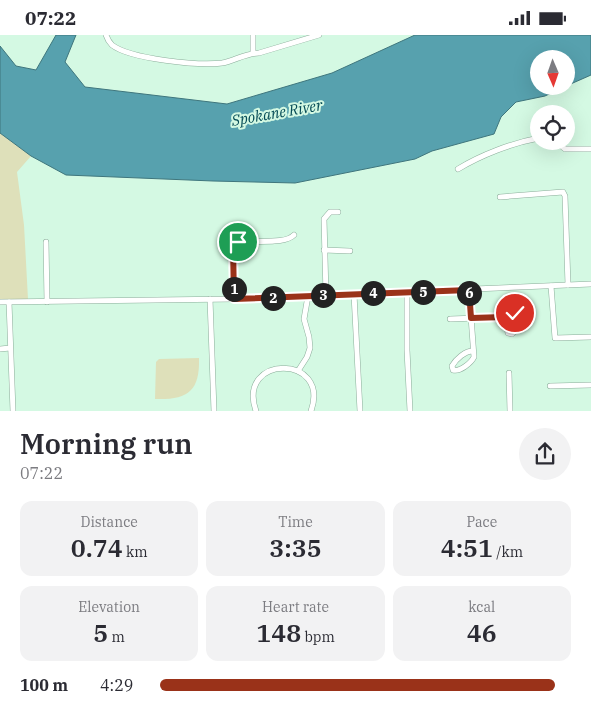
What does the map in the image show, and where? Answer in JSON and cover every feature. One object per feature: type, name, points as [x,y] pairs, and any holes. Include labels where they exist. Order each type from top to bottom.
[{"type":"street","points":[[106,35],[112,45],[124,51],[166,60],[219,63],[319,35]]},
{"type":"street","points":[[253,35],[253,53]]},
{"type":"street","points":[[458,169],[501,149],[530,141]]},
{"type":"street","points":[[575,149],[591,149]]},
{"type":"street","points":[[500,197],[563,192],[565,196],[568,285]]},
{"type":"street","points":[[326,295],[324,219],[330,213],[338,212]]},
{"type":"street","points":[[234,299],[234,244],[244,241],[284,240],[294,235]]},
{"type":"street","points":[[46,242],[47,302]]},
{"type":"street","points":[[324,250],[350,251]]},
{"type":"street","points":[[0,302],[234,299],[591,285]]},
{"type":"street","points":[[551,286],[555,338],[591,337]]},
{"type":"street","points":[[469,290],[474,357],[459,370],[453,370],[452,366],[455,361],[466,352],[473,351]]},
{"type":"street","points":[[407,292],[410,411]]},
{"type":"street","points":[[354,294],[360,411]]},
{"type":"street","points":[[298,371],[307,357],[310,348],[304,319],[308,296]]},
{"type":"street","points":[[210,299],[214,411]]},
{"type":"street","points":[[9,302],[12,411]]},
{"type":"street","points":[[450,319],[505,317]]},
{"type":"street","points":[[0,349],[10,348]]},
{"type":"street","points":[[256,411],[254,393],[257,384],[262,376],[276,368],[298,371],[306,377],[313,389],[314,399],[311,411]]},
{"type":"street","points":[[509,373],[510,411]]},
{"type":"street","points":[[550,386],[591,385]]},
{"type":"green space","points":[[0,133],[31,156],[17,172],[24,225],[28,299],[0,299]]},
{"type":"green space","points":[[199,358],[197,379],[189,392],[176,398],[155,399],[156,362],[159,359]]},
{"type":"water","name":"Spokane River","points":[[56,35],[76,35],[65,62],[85,87],[227,104],[332,73],[415,35],[591,35],[591,75],[575,82],[575,50],[530,50],[530,95],[547,95],[516,102],[501,117],[494,134],[432,151],[415,159],[295,183],[66,175],[31,156],[0,133],[0,46],[16,66],[36,70]]},
{"type":"route","points":[[238,242],[233,246],[234,299],[469,290],[471,318],[505,317],[509,312],[515,313]]}]
